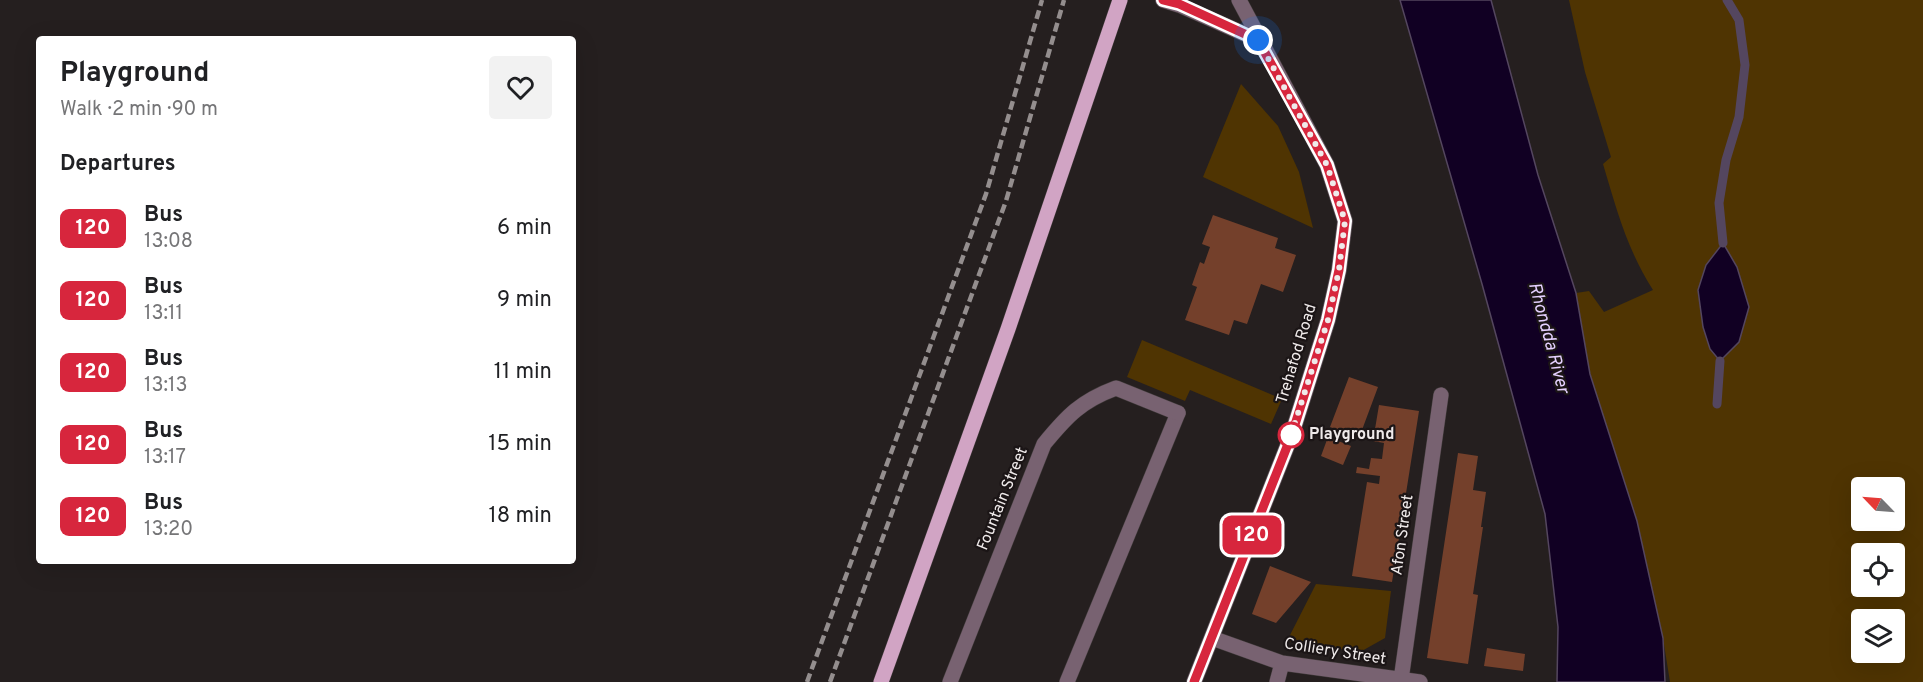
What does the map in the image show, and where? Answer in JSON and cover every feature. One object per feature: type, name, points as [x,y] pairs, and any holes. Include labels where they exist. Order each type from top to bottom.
[{"type":"main road","points":[[881,682],[1008,329],[1120,0]]},
{"type":"street","points":[[1163,0],[1179,4],[1258,40]]},
{"type":"street","name":"Trehafod Road","points":[[1194,682],[1292,434],[1325,332],[1339,270],[1345,221],[1327,165],[1258,40],[1239,0]]},
{"type":"street","name":"Fountain Street","points":[[950,682],[1044,444],[1068,416],[1099,394],[1116,388],[1179,413],[1067,682]]},
{"type":"street","name":"Afon Street","points":[[1401,680],[1441,395]]},
{"type":"street","name":"Colliery Street","points":[[1212,638],[1282,663],[1420,682]]},
{"type":"street","points":[[1277,682],[1282,663]]},
{"type":"shaded area","points":[[1569,0],[1923,0],[1923,682],[1670,682],[1663,638],[1590,374],[1576,293],[1589,291],[1604,312],[1653,290],[1629,245],[1613,198],[1603,164],[1611,157],[1585,72]]},
{"type":"shaded area","points":[[1241,84],[1278,126],[1299,172],[1313,228],[1203,177]]},
{"type":"shaded area","points":[[1142,340],[1282,399],[1271,424],[1190,390],[1185,401],[1127,377]]},
{"type":"shaded area","points":[[1316,584],[1391,591],[1385,638],[1360,652],[1287,641]]},
{"type":"water","name":"Rhondda River","points":[[1400,0],[1491,0],[1538,175],[1576,293],[1590,374],[1637,521],[1663,638],[1665,682],[1557,682],[1558,627],[1545,514],[1482,284]]},
{"type":"water","points":[[1723,243],[1737,267],[1749,307],[1739,342],[1720,361],[1710,349],[1703,327],[1698,290],[1706,265]]},
{"type":"building","points":[[1213,215],[1278,238],[1275,248],[1296,255],[1283,292],[1261,284],[1247,324],[1234,320],[1229,335],[1185,320],[1197,287],[1192,285],[1200,262],[1204,264],[1210,247],[1202,244]]},
{"type":"building","points":[[1349,377],[1378,387],[1359,438],[1330,427]]},
{"type":"building","points":[[1379,405],[1419,411],[1392,582],[1352,576],[1367,482],[1379,484],[1380,476],[1356,473],[1357,467],[1369,469],[1371,458],[1382,459],[1384,443],[1373,441]]},
{"type":"building","points":[[1328,437],[1351,446],[1343,465],[1321,456]]},
{"type":"building","points":[[1458,453],[1478,456],[1473,490],[1486,492],[1473,594],[1478,595],[1468,664],[1427,658]]},
{"type":"building","points":[[1270,566],[1311,582],[1276,623],[1252,614]]},
{"type":"building","points":[[1487,648],[1525,654],[1523,671],[1484,666]]},
{"type":"waterway","points":[[1723,243],[1719,203],[1726,160],[1739,117],[1745,65],[1739,20],[1727,0]]},
{"type":"waterway","points":[[1717,404],[1720,361]]},
{"type":"railway","points":[[807,682],[986,194],[1042,0]]},
{"type":"railway","points":[[830,682],[1006,201],[1064,0]]},
{"type":"bus line","name":"120","points":[[1163,0],[1179,4],[1258,40],[1327,165],[1345,221],[1339,270],[1328,320],[1292,434],[1194,682]]},
{"type":"place","name":"Playground","points":[[1291,435]]},
{"type":"route","points":[[1258,40],[1327,165],[1345,221],[1339,270],[1328,320],[1291,435]]}]
